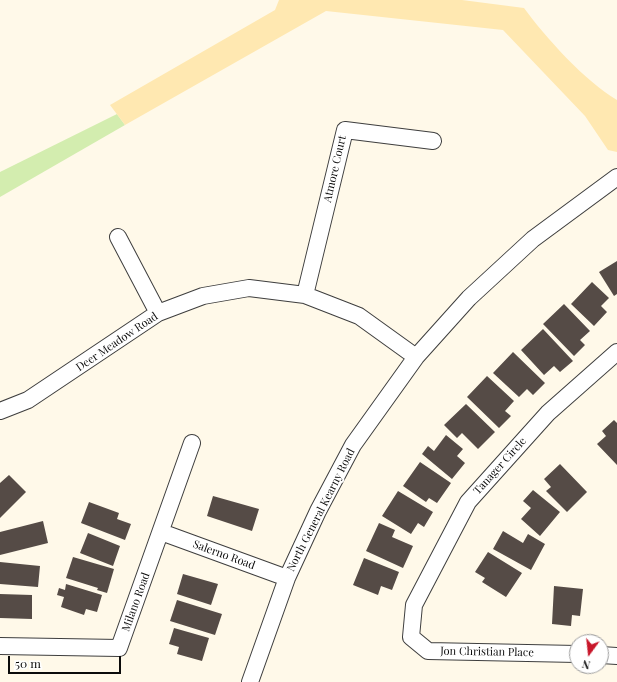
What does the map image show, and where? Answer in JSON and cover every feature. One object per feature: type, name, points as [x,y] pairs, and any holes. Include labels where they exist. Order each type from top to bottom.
[{"type":"street","name":"Atmore Court","points":[[305,295],[345,130],[433,141]]},
{"type":"street","name":"North General Kearny Road","points":[[250,682],[287,578],[318,511],[353,445],[416,357],[469,298],[533,239],[617,177]]},
{"type":"street","points":[[118,237],[158,313]]},
{"type":"street","name":"Deer Meadow Road","points":[[0,411],[28,400],[158,313],[203,296],[250,288],[305,295],[359,316],[416,357]]},
{"type":"street","name":"Tanager Circle","points":[[414,604],[468,502],[548,413],[617,352]]},
{"type":"street","name":"Milano Road","points":[[0,646],[119,648],[192,443]]},
{"type":"street","name":"Salerno Road","points":[[161,532],[287,578]]},
{"type":"street","name":"Jon Christian Place","points":[[414,604],[411,637],[428,651],[569,654]]},
{"type":"green space","points":[[117,114],[125,125],[0,197],[0,172]]},
{"type":"sand","points":[[279,0],[462,0],[524,8],[554,45],[579,71],[617,100],[617,152],[608,150],[585,116],[503,30],[326,11],[125,125],[110,105],[275,10]]},
{"type":"building","points":[[617,261],[617,294],[614,296],[599,272]]},
{"type":"building","points":[[592,282],[609,298],[601,306],[607,312],[594,326],[571,304]]},
{"type":"building","points":[[564,304],[590,331],[580,340],[585,345],[574,356],[543,324]]},
{"type":"building","points":[[543,329],[573,361],[560,372],[554,366],[544,375],[521,350]]},
{"type":"building","points":[[513,352],[545,383],[533,395],[527,389],[519,397],[493,373]]},
{"type":"building","points":[[487,376],[514,401],[505,411],[511,416],[499,428],[467,397]]},
{"type":"building","points":[[466,404],[495,432],[478,449],[462,433],[457,438],[444,425]]},
{"type":"building","points":[[614,420],[617,423],[617,465],[597,444],[606,436],[602,431]]},
{"type":"building","points":[[446,435],[463,449],[457,456],[465,463],[452,479],[422,454],[428,446],[434,451]]},
{"type":"building","points":[[420,462],[451,483],[437,503],[429,498],[426,502],[403,486]]},
{"type":"building","points":[[560,464],[587,492],[567,512],[546,491],[551,487],[544,479]]},
{"type":"building","points":[[9,475],[26,492],[0,518],[0,483]]},
{"type":"building","points":[[533,490],[560,512],[540,536],[521,519],[531,508],[523,501]]},
{"type":"building","points":[[398,491],[433,512],[424,527],[418,523],[411,534],[382,516]]},
{"type":"building","points":[[213,496],[259,509],[252,531],[207,516]]},
{"type":"building","points":[[89,502],[119,513],[117,519],[131,524],[125,540],[81,523]]},
{"type":"building","points":[[43,521],[48,543],[0,555],[0,532]]},
{"type":"building","points":[[379,523],[395,530],[392,537],[413,546],[403,568],[366,551]]},
{"type":"building","points":[[503,531],[523,543],[528,534],[545,544],[531,570],[493,549]]},
{"type":"building","points":[[88,533],[120,546],[113,566],[80,553]]},
{"type":"building","points":[[488,552],[522,573],[506,597],[482,582],[485,578],[475,572]]},
{"type":"building","points":[[73,557],[114,569],[107,593],[97,590],[98,588],[66,578]]},
{"type":"building","points":[[364,558],[399,572],[392,590],[381,586],[378,595],[353,585]]},
{"type":"building","points":[[0,562],[40,566],[38,587],[0,584]]},
{"type":"building","points":[[183,574],[218,584],[211,605],[177,594]]},
{"type":"building","points":[[66,584],[102,595],[97,612],[86,609],[84,615],[61,607],[64,597],[57,595],[59,588],[65,590]]},
{"type":"building","points":[[554,586],[583,589],[580,616],[572,615],[571,626],[552,624]]},
{"type":"building","points":[[0,594],[32,595],[32,619],[0,618]]},
{"type":"building","points":[[177,600],[222,614],[215,635],[170,621]]},
{"type":"building","points":[[174,628],[209,638],[202,661],[177,654],[179,647],[169,644]]}]
